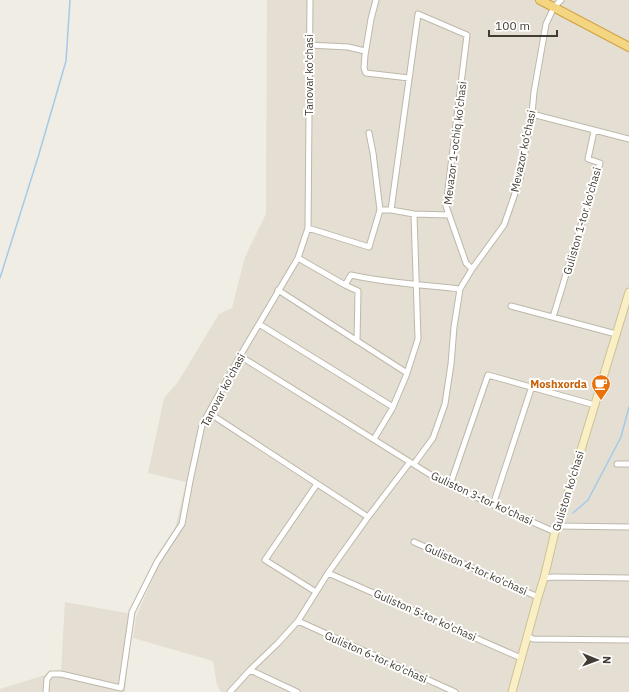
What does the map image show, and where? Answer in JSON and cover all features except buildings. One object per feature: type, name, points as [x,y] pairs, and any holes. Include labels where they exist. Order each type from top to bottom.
[{"type":"highway","points":[[540,0],[629,47]]},
{"type":"main road","name":"Guliston ko'chasi","points":[[512,692],[557,529],[629,292]]},
{"type":"street","name":"Tanovar ko'chasi","points":[[46,692],[47,679],[51,674],[61,674],[121,688],[132,612],[157,562],[182,524],[202,425],[240,356],[298,258],[308,228],[310,0]]},
{"type":"street","points":[[376,0],[365,51],[365,71],[409,78],[390,210]]},
{"type":"street","points":[[554,7],[561,0]]},
{"type":"street","name":"Mevazor ko'chasi","points":[[230,692],[298,621],[328,573],[368,517],[433,438],[445,404],[460,289],[472,269],[504,226],[520,179],[546,24],[554,7]]},
{"type":"street","name":"Mevazor 1-ochiq ko'chasi","points":[[409,78],[418,14],[467,35],[446,206],[466,263],[472,269]]},
{"type":"street","points":[[309,45],[365,51]]},
{"type":"street","points":[[532,114],[629,139]]},
{"type":"street","name":"Guliston 1-tor ko'chasi","points":[[554,317],[600,163],[588,159],[594,131]]},
{"type":"street","points":[[308,228],[369,247],[380,210],[369,133]]},
{"type":"street","points":[[380,210],[414,214],[449,215]]},
{"type":"street","points":[[374,439],[393,407],[407,373],[418,339],[414,214]]},
{"type":"street","points":[[298,258],[358,291],[357,341]]},
{"type":"street","points":[[345,285],[351,275],[373,280],[460,289]]},
{"type":"street","points":[[278,290],[407,373]]},
{"type":"street","points":[[511,306],[616,334]]},
{"type":"street","points":[[259,324],[393,407]]},
{"type":"street","name":"Guliston 3-tor ko'chasi","points":[[240,356],[442,482],[493,505],[557,529]]},
{"type":"street","points":[[450,485],[488,375],[532,386],[595,405]]},
{"type":"street","points":[[493,505],[532,386]]},
{"type":"street","points":[[209,413],[368,517]]},
{"type":"street","points":[[617,464],[629,464]]},
{"type":"street","points":[[316,592],[265,560],[317,484]]},
{"type":"street","points":[[557,529],[629,527]]},
{"type":"street","name":"Guliston 4-tor ko'chasi","points":[[414,542],[538,596]]},
{"type":"street","name":"Guliston 5-tor ko'chasi","points":[[328,573],[521,658]]},
{"type":"street","points":[[544,578],[629,578]]},
{"type":"street","name":"Guliston 6-tor ko'chasi","points":[[298,621],[455,692]]},
{"type":"street","points":[[527,636],[533,639],[629,640]]},
{"type":"street","points":[[250,670],[297,692]]},
{"type":"shaded area","points":[[267,0],[629,0],[629,692],[221,692],[217,685],[213,661],[133,638],[136,617],[176,525],[186,482],[148,473],[164,398],[178,382],[219,314],[232,308],[245,257],[266,214]]},
{"type":"shaded area","points":[[65,602],[132,614],[125,692],[0,692],[0,689],[61,670]]},
{"type":"waterway","points":[[0,278],[39,154],[66,61],[70,0]]},
{"type":"waterway","points":[[573,513],[588,500],[621,437],[629,407]]},
{"type":"place","name":"Moshxorda","points":[[601,401]]}]
